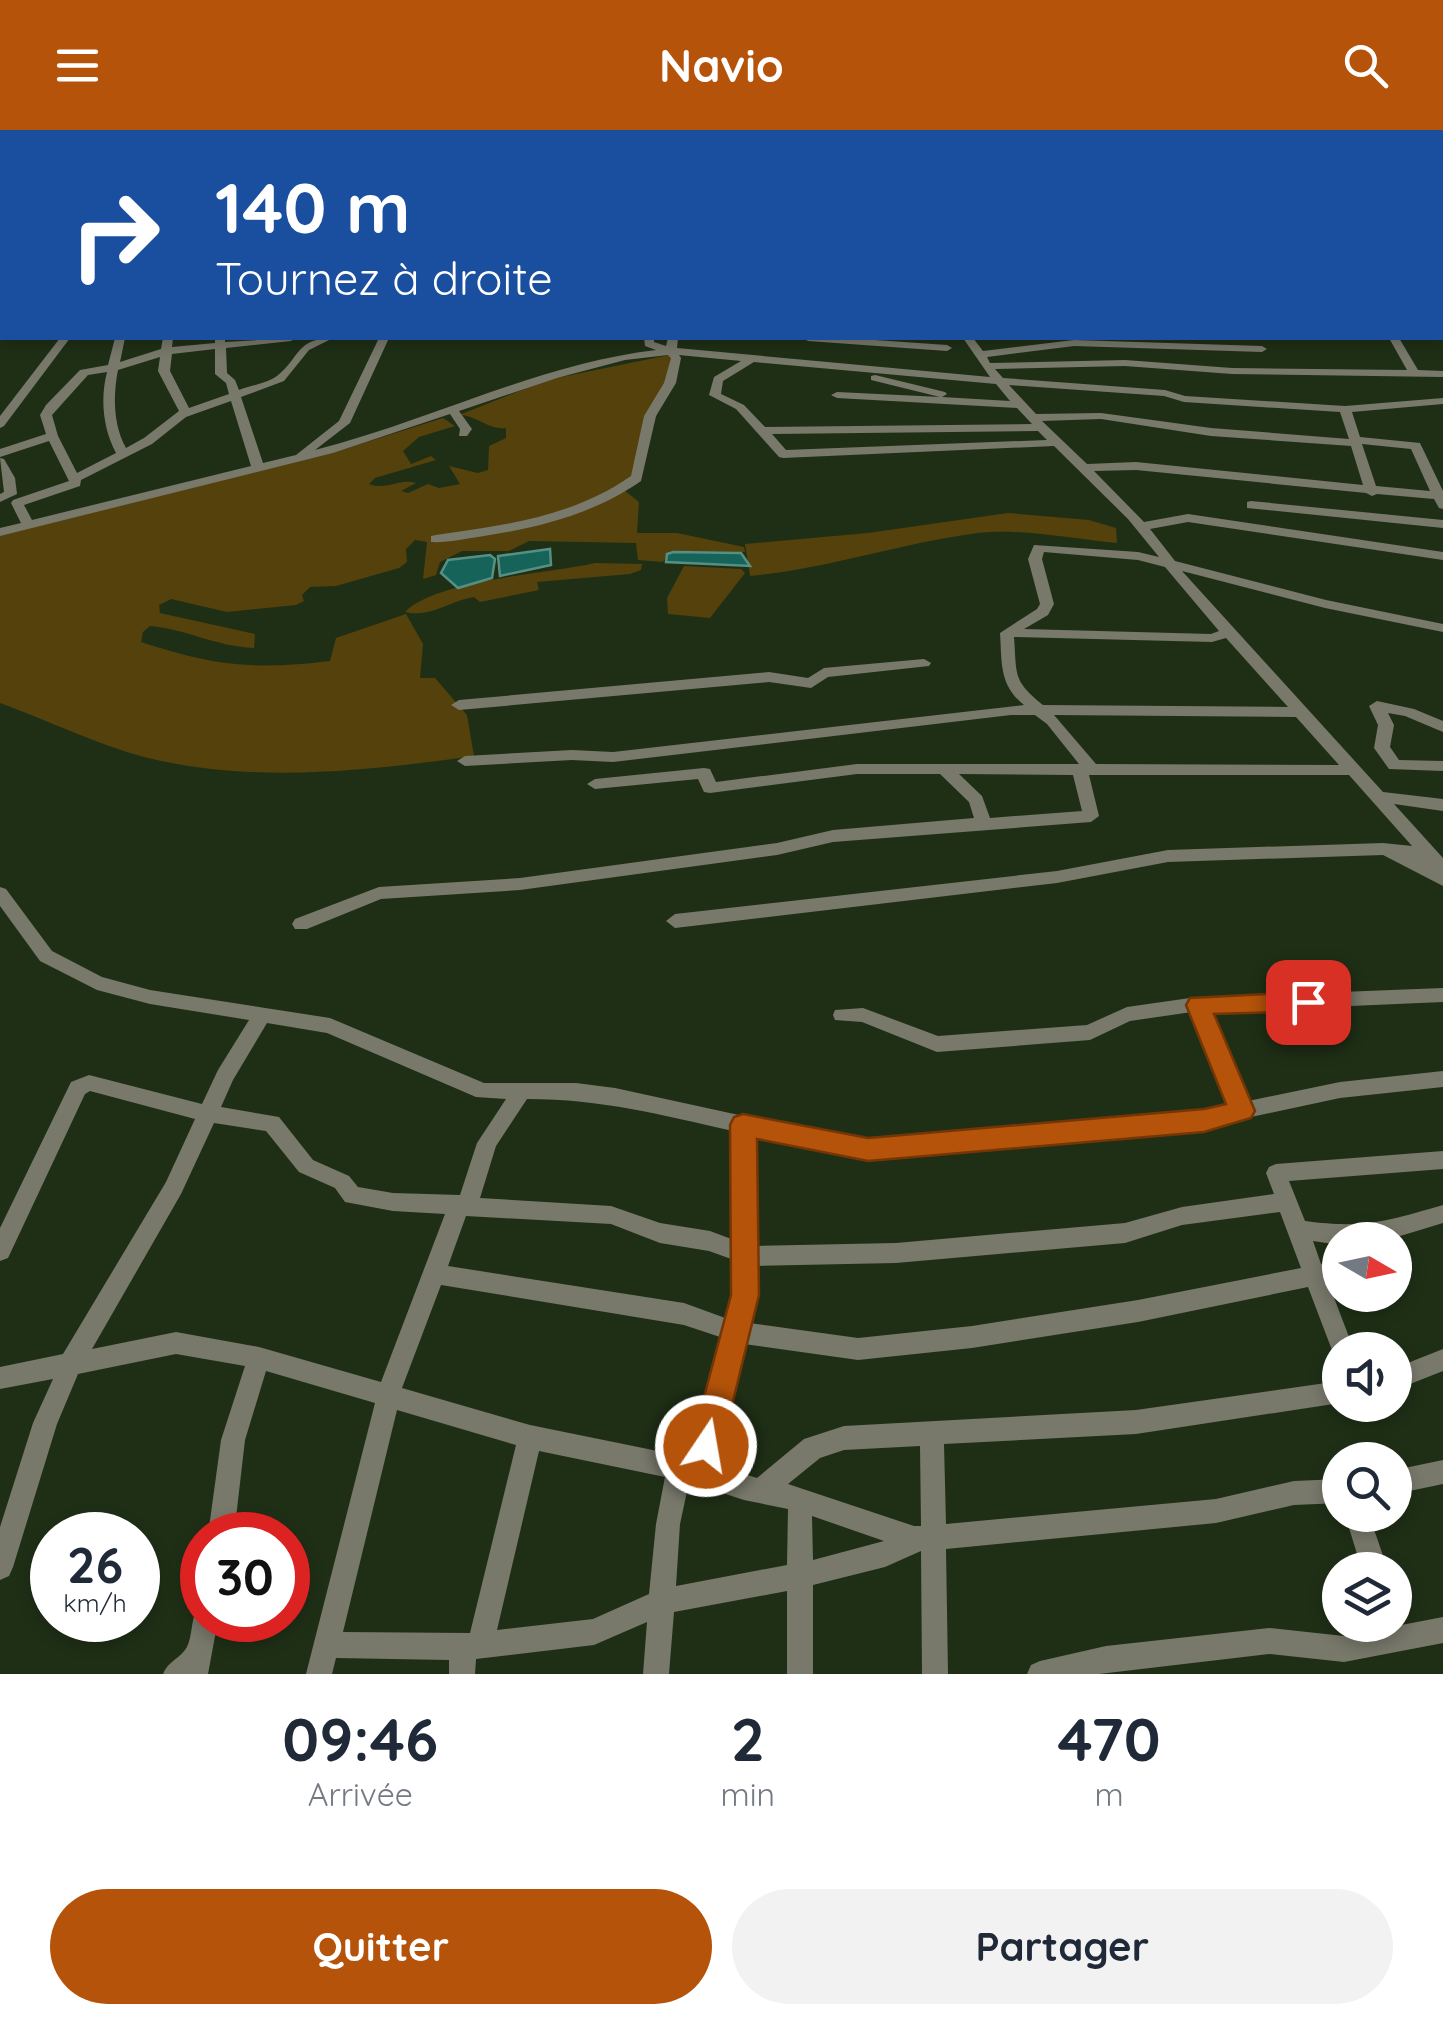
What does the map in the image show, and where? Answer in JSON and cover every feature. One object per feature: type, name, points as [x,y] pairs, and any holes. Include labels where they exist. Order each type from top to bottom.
[{"type":"street","points":[[0,424],[63,340]]},
{"type":"street","points":[[120,340],[109,386],[112,434],[122,452]]},
{"type":"street","points":[[9,498],[76,483],[46,415],[84,372],[116,368],[167,344],[256,340]]},
{"type":"street","points":[[74,479],[148,441],[182,415],[282,378],[305,348],[323,340]]},
{"type":"street","points":[[298,457],[344,423],[383,340]]},
{"type":"street","points":[[836,340],[948,348]]},
{"type":"street","points":[[969,340],[1027,413],[1138,527],[1353,770],[1386,798],[1443,870]]},
{"type":"street","points":[[1395,340],[1415,374]]},
{"type":"street","points":[[204,406],[221,374],[220,342]]},
{"type":"street","points":[[984,361],[1074,343],[1262,349]]},
{"type":"street","points":[[167,344],[164,371],[185,411],[182,415]]},
{"type":"street","points":[[436,539],[525,526],[625,487],[641,470],[650,416],[674,368],[676,358],[669,347]]},
{"type":"street","points":[[0,532],[298,457],[454,412],[593,364],[669,347],[844,368],[1345,409],[1443,401]]},
{"type":"street","points":[[755,358],[732,367],[713,390],[740,406],[783,454],[1053,442]]},
{"type":"street","points":[[984,361],[1125,363],[1244,372],[1443,374]]},
{"type":"street","points":[[844,368],[952,396],[961,405],[1101,416],[1211,432],[1416,446],[1441,501]]},
{"type":"street","points":[[221,374],[231,382],[258,468]]},
{"type":"street","points":[[837,395],[954,400],[1001,382]]},
{"type":"street","points":[[1345,409],[1372,492]]},
{"type":"street","points":[[454,412],[466,429],[463,433]]},
{"type":"street","points":[[762,430],[1027,413]]},
{"type":"street","points":[[0,453],[52,436]]},
{"type":"street","points":[[0,462],[10,478],[9,498],[27,523]]},
{"type":"street","points":[[1080,468],[1136,466],[1441,501]]},
{"type":"street","points":[[1251,506],[1443,524]]},
{"type":"street","points":[[1138,527],[1199,519],[1443,556]]},
{"type":"street","points":[[1007,633],[1044,612],[1047,604],[1036,559],[1039,548],[1138,556],[1174,568],[1443,628]]},
{"type":"street","points":[[1007,633],[1212,638],[1230,632]]},
{"type":"street","points":[[301,924],[379,892],[520,884],[852,834],[1091,816],[1086,770],[1010,680],[1007,633]]},
{"type":"street","points":[[459,705],[769,676],[811,683],[824,673],[924,662]]},
{"type":"street","points":[[1395,765],[1382,748],[1386,725],[1376,706],[1409,712],[1443,726]]},
{"type":"street","points":[[465,761],[572,754],[613,757],[868,729],[948,715],[1038,709],[1302,712]]},
{"type":"street","points":[[1386,798],[1395,765]]},
{"type":"street","points":[[1395,765],[1443,766]]},
{"type":"street","points":[[596,784],[704,773],[710,788],[857,769],[1353,770]]},
{"type":"street","points":[[944,769],[976,800],[984,816],[980,824]]},
{"type":"street","points":[[1386,798],[1443,805]]},
{"type":"street","points":[[674,922],[1039,879],[1136,859],[1211,856],[1219,852],[1383,849],[1427,853]]},
{"type":"street","points":[[1383,849],[1443,880]]},
{"type":"street","points":[[0,893],[46,956],[81,977],[150,997],[330,1026],[484,1091],[603,1094],[868,1149],[1167,1126],[1340,1090],[1443,1079]]},
{"type":"street","points":[[842,1015],[863,1015],[937,1044],[1090,1032],[1127,1014],[1198,1005],[1443,995]]},
{"type":"street","points":[[1198,1005],[1242,1111]]},
{"type":"street","points":[[0,1566],[45,1423],[72,1361],[174,1188],[262,1015]]},
{"type":"street","points":[[0,1251],[36,1169],[82,1084],[209,1114],[272,1123],[306,1166],[342,1182],[352,1195],[393,1202],[621,1217],[660,1233],[710,1241],[748,1256],[896,1253],[1126,1233],[1182,1216],[1286,1202]]},
{"type":"street","points":[[319,1674],[389,1393],[487,1143],[520,1094]]},
{"type":"street","points":[[656,1674],[668,1524],[690,1470],[745,1295],[748,1256],[743,1125]]},
{"type":"street","points":[[1336,1332],[1276,1177],[1279,1172],[1443,1160]]},
{"type":"street","points":[[1412,1224],[1443,1214]]},
{"type":"street","points":[[1296,1230],[1322,1233]]},
{"type":"street","points":[[436,1274],[684,1314],[735,1332],[867,1348],[1045,1326],[1322,1274]]},
{"type":"street","points":[[0,1378],[176,1342],[259,1358],[530,1437],[690,1470],[761,1492],[800,1499],[923,1539]]},
{"type":"street","points":[[224,1512],[233,1440],[259,1358]]},
{"type":"street","points":[[1412,1372],[1443,1360]]},
{"type":"street","points":[[761,1492],[796,1460],[827,1442],[1136,1422],[1322,1395]]},
{"type":"street","points":[[932,1434],[923,1539],[935,1674]]},
{"type":"street","points":[[469,1655],[530,1437]]},
{"type":"street","points":[[1412,1478],[1443,1472]]},
{"type":"street","points":[[326,1646],[469,1655],[594,1632],[664,1600],[802,1575],[885,1554],[923,1539],[1216,1511],[1294,1493],[1322,1492]]},
{"type":"street","points":[[800,1499],[800,1674]]},
{"type":"street","points":[[1412,1631],[1443,1630]]},
{"type":"street","points":[[1040,1674],[1106,1659],[1251,1642],[1344,1649],[1365,1642]]},
{"type":"street","points":[[176,1674],[197,1664]]},
{"type":"shaded area","points":[[669,355],[676,358],[638,470],[624,490],[639,502],[637,533],[677,533],[744,547],[745,552],[670,551],[663,562],[638,560],[636,543],[529,541],[509,551],[462,551],[440,562],[436,575],[423,579],[427,542],[415,540],[406,549],[407,562],[399,568],[336,586],[310,587],[302,595],[304,601],[296,605],[227,612],[171,599],[159,605],[160,613],[255,634],[254,648],[150,626],[143,632],[141,642],[213,661],[303,664],[330,661],[336,638],[406,614],[423,644],[420,678],[435,678],[467,715],[474,756],[350,770],[226,770],[126,752],[0,703],[0,535],[332,453],[443,418],[455,426],[419,437],[403,451],[411,464],[431,456],[436,460],[375,478],[369,484],[416,483],[401,491],[408,493],[428,484],[439,488],[460,484],[449,466],[478,473],[488,470],[489,446],[506,438],[506,428],[459,415],[547,380]]},
{"type":"shaded area","points":[[1008,513],[1089,520],[1116,528],[1117,543],[1030,533],[978,533],[750,576],[745,544],[868,533]]},
{"type":"shaded area","points":[[595,563],[642,564],[641,570],[630,574],[537,582],[539,590],[480,602],[474,597],[423,613],[405,612],[420,601],[467,585]]},
{"type":"shaded area","points":[[684,566],[741,569],[745,573],[710,618],[668,614],[667,598]]},
{"type":"water","points":[[550,549],[551,565],[500,576],[498,556]]},
{"type":"water","points":[[741,553],[750,566],[666,562],[667,554]]},
{"type":"water","points":[[490,555],[495,559],[492,578],[458,588],[441,573],[448,560]]},
{"type":"route","points":[[706,1446],[745,1295],[748,1256],[743,1125],[868,1149],[1204,1120],[1242,1111],[1198,1005],[1308,1002]]}]
